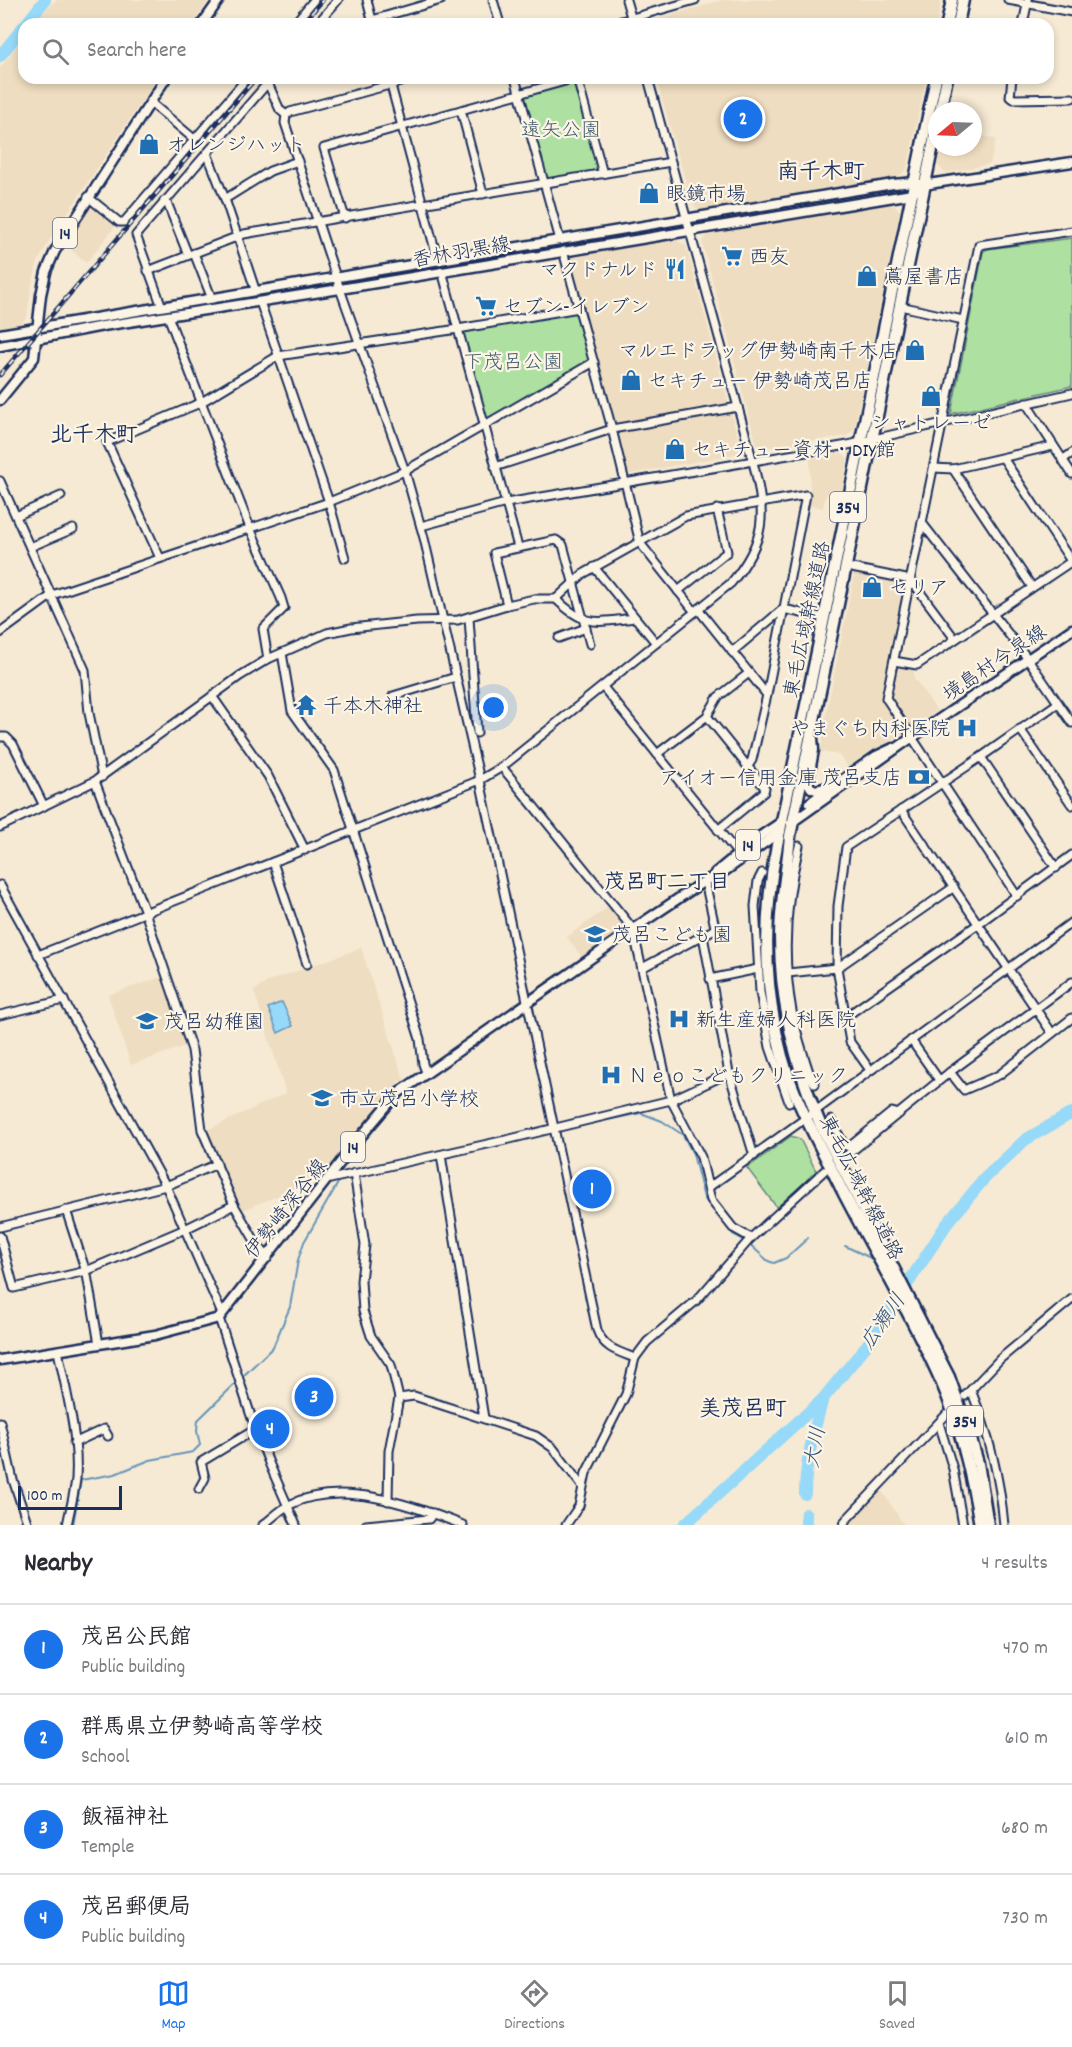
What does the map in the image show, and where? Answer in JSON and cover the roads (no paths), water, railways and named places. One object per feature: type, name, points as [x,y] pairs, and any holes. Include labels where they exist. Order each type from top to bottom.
[{"type":"highway","points":[[948,18],[952,0]]},
{"type":"highway","points":[[959,18],[963,0]]},
{"type":"highway","name":"東毛広域幹線道路","points":[[935,84],[900,306],[813,729],[771,881],[767,929],[770,994],[790,1081],[857,1194],[919,1327],[962,1439],[980,1525]]},
{"type":"highway","points":[[942,102],[946,84]]},
{"type":"highway","name":"東毛広域幹線道路","points":[[928,156],[920,184],[912,194],[825,618],[788,822],[789,872],[781,906],[781,975],[792,1042],[811,1115],[849,1204],[949,1377],[970,1436],[984,1493],[988,1525]]},
{"type":"main road","points":[[209,18],[219,0]]},
{"type":"main road","name":"14","points":[[0,400],[34,358],[41,296],[49,262],[88,197],[162,84]]},
{"type":"main road","name":"香林羽黒線","points":[[0,334],[687,219],[1072,162]]},
{"type":"main road","name":"香林羽黒線","points":[[0,346],[168,316],[912,194]]},
{"type":"main road","name":"境島村今泉線","points":[[788,822],[1072,630]]},
{"type":"main road","points":[[813,729],[814,750],[808,780],[809,786],[820,790],[851,772]]},
{"type":"main road","name":"境島村今泉線","points":[[788,822],[851,772],[908,740]]},
{"type":"main road","name":"伊勢崎深谷線","points":[[221,1316],[326,1180],[397,1094],[703,882],[738,854],[788,822]]},
{"type":"main road","name":"伊勢崎深谷線","points":[[703,882],[725,871],[788,822]]},
{"type":"main road","points":[[0,1360],[154,1335],[221,1316]]},
{"type":"street","points":[[299,18],[314,0]]},
{"type":"street","points":[[325,18],[338,0]]},
{"type":"street","points":[[367,0],[372,18]]},
{"type":"street","points":[[384,18],[430,1],[441,0]]},
{"type":"street","points":[[493,0],[498,18]]},
{"type":"street","points":[[626,0],[631,18]]},
{"type":"street","points":[[641,18],[695,0]]},
{"type":"street","points":[[1008,0],[1072,12]]},
{"type":"street","points":[[1024,18],[1027,2]]},
{"type":"street","points":[[88,197],[122,223],[242,84]]},
{"type":"street","points":[[162,307],[136,236],[264,84]]},
{"type":"street","points":[[270,84],[280,110],[286,116]]},
{"type":"street","points":[[380,84],[295,110],[286,116],[285,123],[340,289],[405,471],[421,526],[480,780],[597,1330],[605,1344],[611,1349],[635,1358]]},
{"type":"street","points":[[391,84],[438,261]]},
{"type":"street","points":[[517,84],[560,240]]},
{"type":"street","points":[[345,218],[324,148],[554,84]]},
{"type":"street","points":[[579,84],[603,174]]},
{"type":"street","points":[[38,955],[480,780],[502,767],[731,583],[748,559],[759,536],[763,517],[762,501],[650,84]]},
{"type":"street","points":[[1011,84],[1009,93],[1014,99],[1072,98]]},
{"type":"street","points":[[150,102],[194,139]]},
{"type":"street","points":[[461,110],[483,194]]},
{"type":"street","points":[[207,153],[256,292]]},
{"type":"street","points":[[225,199],[270,171],[297,161]]},
{"type":"street","points":[[148,271],[237,236],[671,162]]},
{"type":"street","points":[[165,201],[212,299]]},
{"type":"street","points":[[1017,896],[941,783],[908,740],[885,698],[979,245],[1072,231]]},
{"type":"street","points":[[563,251],[626,481],[640,543],[767,695]]},
{"type":"street","points":[[442,271],[518,547]]},
{"type":"street","points":[[260,302],[329,502],[345,558]]},
{"type":"street","points":[[900,306],[963,320]]},
{"type":"street","points":[[160,558],[107,442],[201,403],[278,356],[458,330],[579,308]]},
{"type":"street","points":[[168,316],[250,528],[284,608],[263,628],[268,659]]},
{"type":"street","points":[[0,633],[52,595],[329,502],[405,471],[594,362]]},
{"type":"street","points":[[421,526],[506,503],[861,442],[1072,393]]},
{"type":"street","points":[[1026,403],[1072,474]]},
{"type":"street","points":[[495,467],[612,429],[738,407]]},
{"type":"street","points":[[934,468],[952,469],[1053,446]]},
{"type":"street","points":[[1062,460],[1072,453]]},
{"type":"street","points":[[894,661],[917,665],[1072,561],[1003,458]]},
{"type":"street","points":[[952,469],[1032,587]]},
{"type":"street","points":[[1,485],[85,670],[99,779],[192,1050],[202,1130],[234,1205],[268,1258]]},
{"type":"street","points":[[556,599],[573,582],[594,567],[686,516],[806,495],[767,695],[752,760],[748,766]]},
{"type":"street","points":[[16,516],[61,496]]},
{"type":"street","points":[[678,591],[728,552],[717,510]]},
{"type":"street","points":[[922,523],[1028,659],[1071,721]]},
{"type":"street","points":[[30,547],[73,529]]},
{"type":"street","points":[[507,605],[494,556],[496,552],[556,540],[563,545],[590,644]]},
{"type":"street","points":[[594,567],[656,643]]},
{"type":"street","points":[[847,567],[911,580],[955,639]]},
{"type":"street","points":[[0,827],[99,779],[212,696],[268,659],[327,633],[417,621],[469,618],[507,605],[534,599],[556,599],[585,624]]},
{"type":"street","points":[[783,609],[825,618]]},
{"type":"street","points":[[732,652],[783,609]]},
{"type":"street","points":[[469,618],[477,733]]},
{"type":"street","points":[[559,638],[585,624],[635,618]]},
{"type":"street","points":[[282,653],[292,711],[334,770],[420,1039],[426,1072]]},
{"type":"street","points":[[657,754],[707,716],[718,697],[749,673]]},
{"type":"street","points":[[393,696],[456,676]]},
{"type":"street","points":[[603,687],[738,854]]},
{"type":"street","points":[[212,696],[240,734],[251,755],[268,776],[305,850]]},
{"type":"street","points":[[870,1070],[850,1042],[837,969],[838,906],[846,846],[1058,703]]},
{"type":"street","points":[[707,716],[765,788],[764,792],[718,830]]},
{"type":"street","points":[[1020,729],[1072,805]]},
{"type":"street","points":[[0,737],[6,737],[12,744],[44,806]]},
{"type":"street","points":[[981,757],[1056,868]]},
{"type":"street","points":[[502,767],[633,929],[671,1100],[701,1157],[711,1200],[733,1228],[749,1241]]},
{"type":"street","points":[[902,810],[1052,1033]]},
{"type":"street","points":[[799,846],[789,872],[787,933],[789,1015],[815,1084]]},
{"type":"street","points":[[844,1018],[1072,855]]},
{"type":"street","points":[[273,862],[307,964]]},
{"type":"street","points":[[762,873],[758,881],[755,906],[758,969],[764,1018],[777,1069],[789,1102]]},
{"type":"street","points":[[642,968],[703,936],[715,927],[706,886],[703,882]]},
{"type":"street","points":[[0,885],[166,1186],[221,1316],[256,1429],[296,1525]]},
{"type":"street","points":[[788,973],[837,969],[954,887]]},
{"type":"street","points":[[709,1187],[811,1115],[1072,922]]},
{"type":"street","points":[[757,946],[767,929]]},
{"type":"street","points":[[703,936],[729,1073],[754,1156]]},
{"type":"street","points":[[710,979],[758,969]]},
{"type":"street","points":[[846,1156],[939,1080],[1072,982]]},
{"type":"street","points":[[0,1015],[64,1000]]},
{"type":"street","points":[[950,1072],[964,1090],[999,1076],[1072,1018]]},
{"type":"street","points":[[911,1040],[939,1080]]},
{"type":"street","points":[[777,1069],[790,1081]]},
{"type":"street","points":[[326,1180],[671,1100],[729,1073]]},
{"type":"street","points":[[831,1120],[844,1145],[849,1147],[892,1112],[899,1114]]},
{"type":"street","points":[[441,1155],[484,1418]]},
{"type":"street","points":[[0,1227],[166,1186],[217,1164]]},
{"type":"street","points":[[566,1525],[579,1506],[586,1473],[626,1394],[635,1358],[647,1342],[697,1300],[749,1241],[824,1171]]},
{"type":"street","points":[[354,1173],[365,1245],[362,1281],[363,1311],[371,1336],[391,1365],[399,1398],[388,1451],[388,1501]]},
{"type":"street","points":[[0,1236],[14,1288],[86,1270],[185,1229],[234,1205]]},
{"type":"street","points":[[66,1210],[86,1270],[99,1344]]},
{"type":"street","points":[[964,1396],[1000,1359],[1072,1299]]},
{"type":"street","points":[[58,1351],[70,1407],[76,1481],[67,1525]]},
{"type":"street","points":[[971,1390],[982,1415],[999,1479],[1004,1525]]},
{"type":"street","points":[[399,1398],[414,1395],[536,1436],[553,1448],[582,1486]]},
{"type":"street","points":[[844,1525],[946,1414]]},
{"type":"street","points":[[0,1422],[3,1450],[28,1525]]},
{"type":"street","points":[[939,1423],[953,1469],[963,1525]]},
{"type":"street","points":[[74,1443],[104,1429],[108,1436]]},
{"type":"street","points":[[199,1489],[205,1478],[201,1462],[256,1429]]},
{"type":"street","points":[[263,1525],[288,1505],[328,1494],[351,1493],[435,1514],[463,1525]]},
{"type":"street","points":[[366,1525],[429,1518],[435,1514]]},
{"type":"street","points":[[435,1514],[438,1525]]},
{"type":"water","points":[[282,1002],[293,1026],[278,1033],[268,1008]]},
{"type":"waterway","points":[[31,18],[45,0]]},
{"type":"waterway","points":[[0,56],[18,34]]},
{"type":"waterway","points":[[579,1126],[641,1113],[662,1121],[683,1135],[693,1154],[704,1198],[733,1234],[746,1241],[768,1261],[774,1263],[786,1258],[808,1238]]},
{"type":"waterway","name":"広瀬川","points":[[684,1525],[822,1400],[871,1340],[946,1225],[984,1179],[1025,1140],[1072,1113]]},
{"type":"waterway","points":[[73,1525],[81,1480],[115,1474],[150,1460],[193,1452],[200,1445],[197,1431],[198,1420],[273,1347],[290,1307],[298,1260],[304,1242],[338,1183]]},
{"type":"waterway","points":[[845,1246],[875,1260]]},
{"type":"waterway","points":[[901,1273],[912,1279]]},
{"type":"waterway","name":"大川","points":[[805,1494],[808,1459],[822,1402]]},
{"type":"waterway","name":"大川","points":[[806,1514],[806,1525]]},
{"type":"railway","points":[[307,18],[323,0]]},
{"type":"railway","points":[[0,375],[251,84]]},
{"type":"place","name":"群馬県立伊勢崎高等学校","points":[[743,119]]},
{"type":"place","name":"オレンジハット","points":[[149,144]]},
{"type":"place","name":"眼鏡市場","points":[[649,193]]},
{"type":"place","name":"西友","points":[[732,256]]},
{"type":"place","name":"マクドナルド","points":[[675,269]]},
{"type":"place","name":"蔦屋書店","points":[[867,276]]},
{"type":"place","name":"セブン-イレブン","points":[[486,306]]},
{"type":"place","name":"マルエドラッグ伊勢崎南千木店","points":[[915,350]]},
{"type":"place","name":"セキチュー 伊勢崎茂呂店","points":[[631,380]]},
{"type":"place","name":"シャトレーゼ","points":[[931,396]]},
{"type":"place","name":"セキチュー資材・DIY館","points":[[675,449]]},
{"type":"place","name":"セリア","points":[[872,587]]},
{"type":"place","name":"千本木神社","points":[[306,705]]},
{"type":"place","name":"やまぐち内科医院","points":[[967,728]]},
{"type":"place","name":"アイオー信用金庫 茂呂支店","points":[[919,777]]},
{"type":"place","name":"茂呂こども園","points":[[595,934]]},
{"type":"place","name":"新生産婦人科医院","points":[[679,1019]]},
{"type":"place","name":"茂呂幼稚園","points":[[147,1021]]},
{"type":"place","name":"Ｎｅｏこどもクリニック","points":[[611,1075]]},
{"type":"place","name":"市立茂呂小学校","points":[[322,1098]]},
{"type":"place","name":"茂呂公民館","points":[[592,1189]]},
{"type":"place","name":"飯福神社","points":[[314,1397]]},
{"type":"place","name":"茂呂郵便局","points":[[270,1429]]},
{"type":"district","name":"南千木町","points":[[821,170]]},
{"type":"district","name":"北千木町","points":[[94,433]]},
{"type":"district","name":"茂呂町二丁目","points":[[667,881]]},
{"type":"district","name":"美茂呂町","points":[[743,1407]]},
{"type":"park label","name":"遠矢公園","points":[[561,129]]},
{"type":"park label","name":"下茂呂公園","points":[[513,361]]}]
